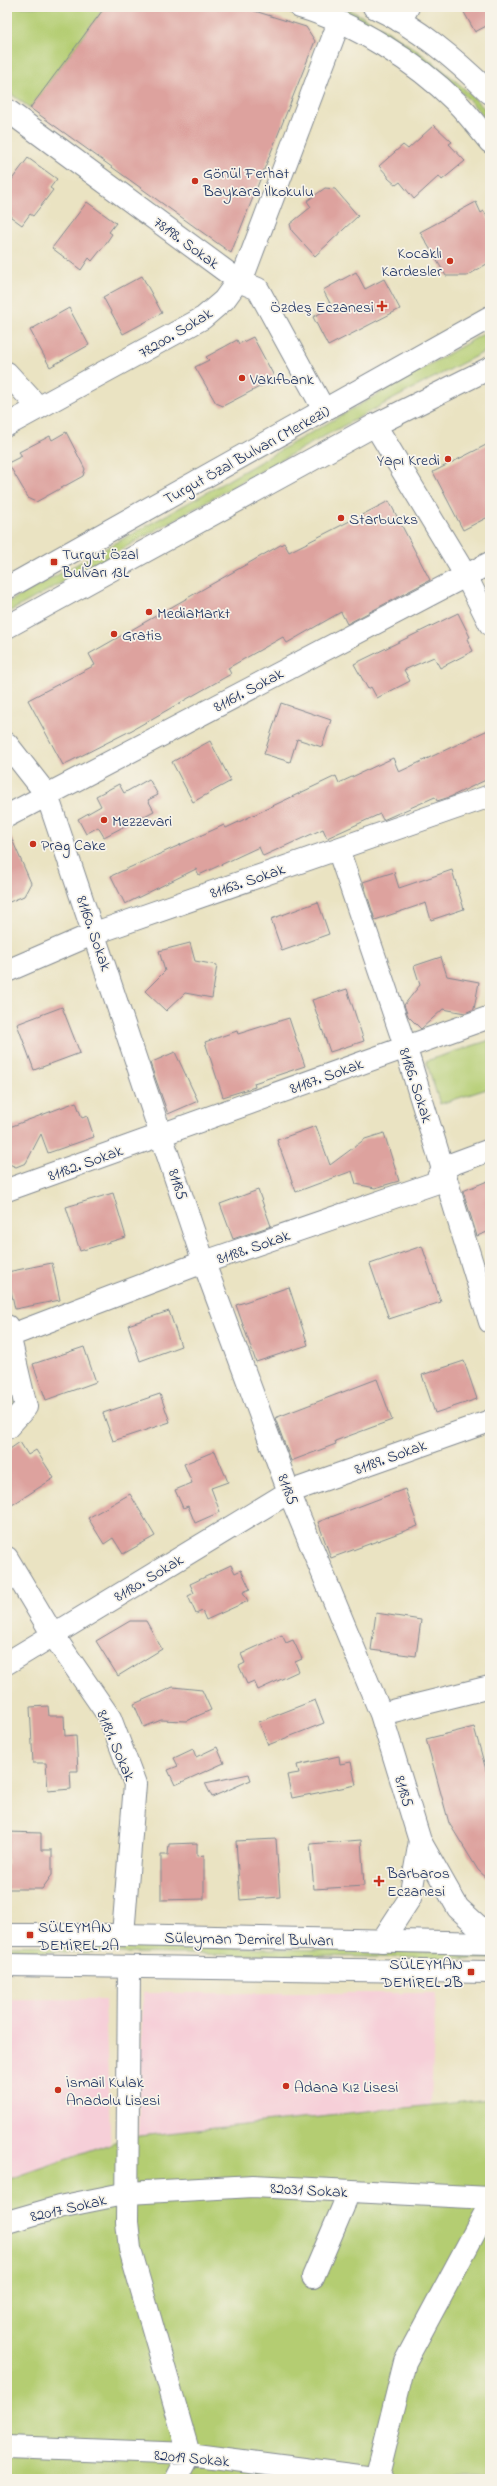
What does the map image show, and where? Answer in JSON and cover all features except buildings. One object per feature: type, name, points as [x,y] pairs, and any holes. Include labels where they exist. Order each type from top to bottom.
[{"type":"street","points":[[300,7],[340,22],[402,59],[436,84],[462,108],[490,142]]},
{"type":"street","points":[[374,7],[404,14],[490,93]]},
{"type":"street","name":"78200. Sokak","points":[[7,425],[203,318],[224,300],[245,271],[340,22]]},
{"type":"street","name":"78198. Sokak","points":[[7,110],[239,281],[258,289],[324,410]]},
{"type":"street","name":"Turgut Özal Bulvarı (Merkezi)","points":[[7,588],[487,318]]},
{"type":"street","points":[[7,627],[375,425],[490,368]]},
{"type":"street","points":[[7,373],[39,408]]},
{"type":"street","points":[[375,425],[466,576],[490,624]]},
{"type":"street","name":"81161. Sokak","points":[[7,816],[490,563]]},
{"type":"street","name":"81160. Sokak","points":[[7,744],[47,794],[95,932],[162,1134]]},
{"type":"street","name":"81163. Sokak","points":[[7,971],[95,932],[490,796]]},
{"type":"street","name":"81186. Sokak","points":[[338,849],[444,1166],[490,1322]]},
{"type":"street","name":"81187. Sokak","points":[[162,1134],[405,1046],[490,1017]]},
{"type":"street","name":"81182. Sokak","points":[[7,1190],[162,1134]]},
{"type":"street","name":"81185","points":[[162,1134],[204,1262],[289,1492],[381,1714],[420,1842],[458,1908],[490,1937]]},
{"type":"street","points":[[444,1166],[490,1150]]},
{"type":"street","name":"81188. Sokak","points":[[8,1331],[435,1183],[444,1166]]},
{"type":"street","points":[[7,1428],[26,1407],[8,1331]]},
{"type":"street","name":"81189. Sokak","points":[[289,1492],[490,1420]]},
{"type":"street","name":"81180. Sokak","points":[[7,1663],[289,1492]]},
{"type":"street","name":"81181. Sokak","points":[[7,1558],[53,1635],[110,1718],[135,1784],[123,1935]]},
{"type":"street","points":[[381,1714],[490,1687]]},
{"type":"street","name":"81185","points":[[382,1941],[410,1898],[420,1842]]},
{"type":"street","name":"Süleyman Demirel Bulvarı","points":[[7,1935],[123,1935],[490,1943]]},
{"type":"street","name":"Süleyman Demirel Bulvarı","points":[[7,1964],[490,1972]]},
{"type":"street","points":[[129,1967],[127,2222],[130,2249],[189,2454],[176,2479]]},
{"type":"street","name":"82031 Sokak","points":[[128,2194],[253,2186],[490,2198]]},
{"type":"street","points":[[313,2277],[340,2215],[348,2191]]},
{"type":"street","name":"82017 Sokak","points":[[7,2222],[59,2207],[128,2194]]},
{"type":"street","points":[[378,2479],[406,2362],[490,2204]]},
{"type":"street","name":"82019 Sokak","points":[[7,2448],[189,2454],[378,2479]]},
{"type":"shaded area","name":"Adana Kız Lisesi","points":[[143,1993],[436,1993],[427,2189],[136,2186]]},
{"type":"shaded area","name":"İsmail Kulak Anadolu Lisesi","points":[[7,1999],[105,1999],[112,2181],[7,2211]]},
{"type":"green space","points":[[7,7],[105,7],[30,108],[7,91]]},
{"type":"green space","points":[[331,7],[344,7],[354,12],[409,45],[443,70],[490,115],[490,124],[473,104],[455,87],[417,57]]},
{"type":"green space","points":[[490,330],[490,349],[368,412],[7,613],[7,603],[197,498]]},
{"type":"green space","points":[[490,1040],[490,1088],[440,1104],[426,1061]]},
{"type":"green space","points":[[7,1351],[14,1404],[7,1409]]},
{"type":"green space","points":[[60,1945],[490,1953],[490,1959],[7,1951],[7,1946]]},
{"type":"green space","points":[[490,2099],[490,2479],[7,2479],[7,2180],[130,2137]]},
{"type":"place","name":"Gönül Ferhat Baykara İlkokulu","points":[[195,181]]},
{"type":"place","name":"Kocaklı Kardesler","points":[[450,261]]},
{"type":"place","name":"Özdeş Eczanesi","points":[[382,306]]},
{"type":"place","name":"Vakıfbank","points":[[242,378]]},
{"type":"place","name":"Yapı Kredi","points":[[448,459]]},
{"type":"place","name":"Starbucks","points":[[341,518]]},
{"type":"place","name":"Turgut Özal Bulvarı 13L","points":[[54,562]]},
{"type":"place","name":"MediaMarkt","points":[[149,612]]},
{"type":"place","name":"Gratis","points":[[114,634]]},
{"type":"place","name":"Mezzevari","points":[[104,820]]},
{"type":"place","name":"Prag Cake","points":[[33,844]]},
{"type":"place","name":"Barbaros Eczanesi","points":[[379,1881]]},
{"type":"place","name":"SÜLEYMAN DEMİREL 2A","points":[[30,1935]]},
{"type":"place","name":"SÜLEYMAN DEMİREL 2B","points":[[471,1972]]},
{"type":"place","name":"Adana Kız Lisesi","points":[[286,2086]]},
{"type":"place","name":"İsmail Kulak Anadolu Lisesi","points":[[58,2090]]}]
